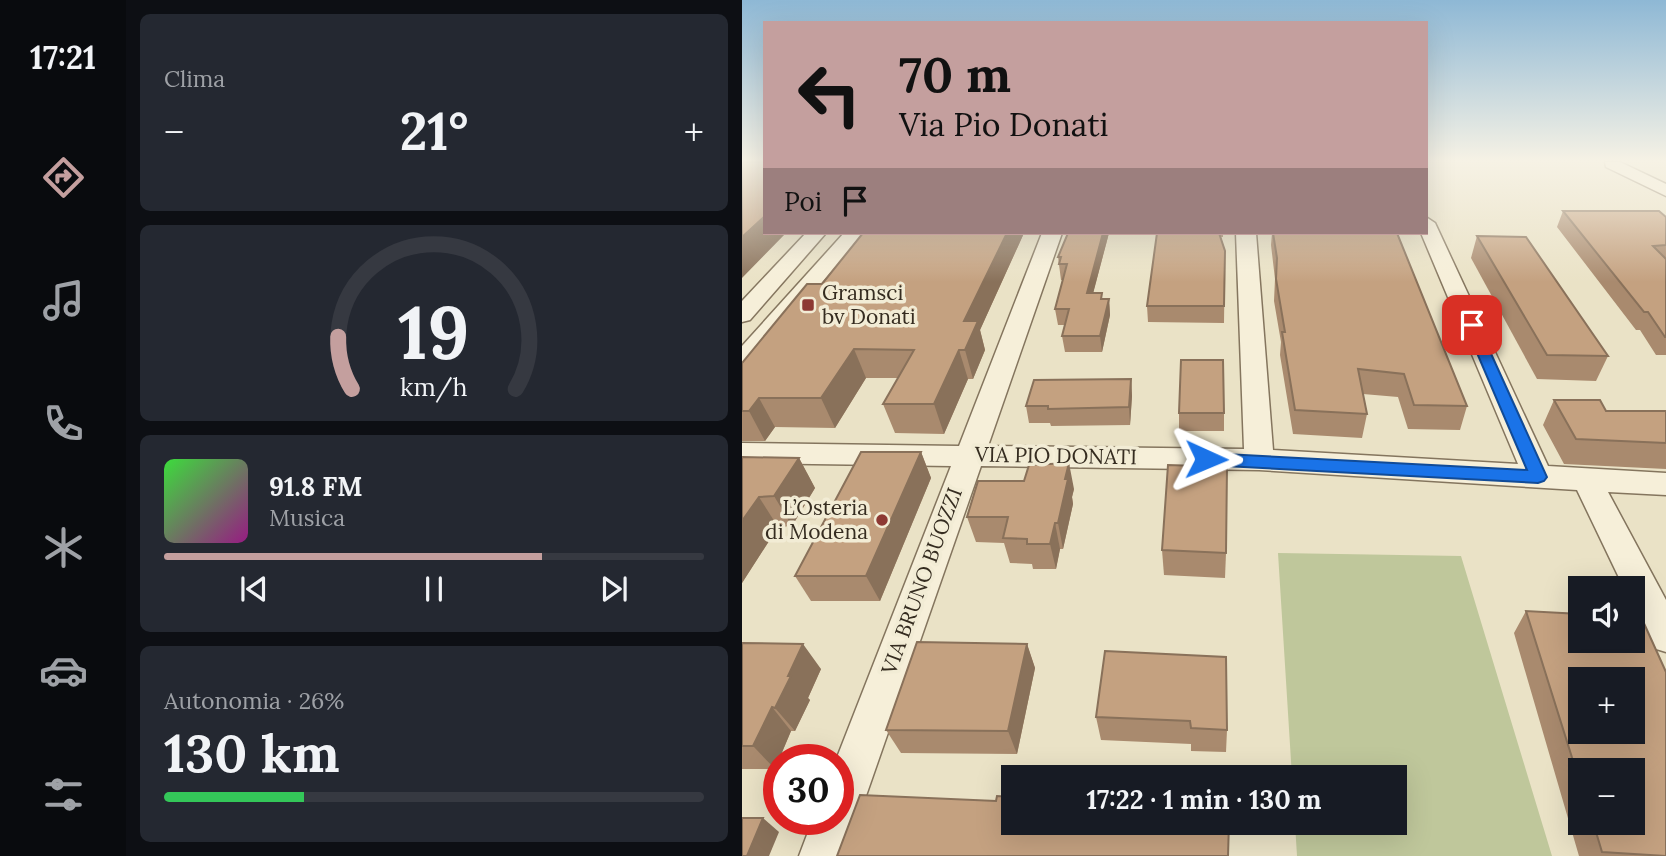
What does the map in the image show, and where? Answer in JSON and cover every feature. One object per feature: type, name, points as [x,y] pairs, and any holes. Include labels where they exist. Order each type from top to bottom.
[{"type":"street","points":[[1428,228],[1538,477]]},
{"type":"street","points":[[742,315],[814,235]]},
{"type":"street","points":[[742,360],[852,235]]},
{"type":"street","name":"VIA BRUNO BUOZZI","points":[[854,769],[1051,235]]},
{"type":"street","points":[[1246,235],[1259,460]]},
{"type":"street","name":"VIA PIO DONATI","points":[[742,453],[1259,460],[1588,482],[1666,484]]},
{"type":"street","points":[[1588,482],[1666,636]]},
{"type":"street","points":[[822,856],[830,835]]},
{"type":"green space","points":[[1278,553],[1461,556],[1552,856],[1297,856],[1296,835],[1407,835],[1407,765],[1291,765]]},
{"type":"building","points":[[742,202],[763,202],[763,218],[742,237]]},
{"type":"building","points":[[1563,211],[1659,211],[1666,217],[1666,245],[1653,246],[1666,259],[1666,337],[1648,312],[1644,312]]},
{"type":"building","points":[[861,235],[1006,235],[964,321],[978,321],[965,350],[959,350],[934,404],[883,404],[914,350],[854,349],[821,398],[759,398],[749,411],[742,411],[742,363],[807,284],[822,284]]},
{"type":"building","points":[[1067,235],[1102,235],[1087,293],[1102,293],[1101,299],[1109,299],[1100,336],[1062,336],[1069,309],[1055,309],[1067,264],[1059,264],[1061,257],[1058,257]]},
{"type":"building","points":[[1157,235],[1220,235],[1225,251],[1224,306],[1147,306]]},
{"type":"building","points":[[1273,235],[1398,235],[1467,406],[1414,405],[1404,374],[1358,369],[1367,414],[1295,410],[1282,332],[1285,332],[1276,279],[1277,258]]},
{"type":"building","points":[[1477,236],[1526,237],[1608,356],[1547,355]]},
{"type":"building","points":[[1181,360],[1223,360],[1224,413],[1179,413]]},
{"type":"building","points":[[1131,379],[1129,407],[1048,409],[1048,406],[1026,406],[1034,380]]},
{"type":"building","points":[[1554,400],[1600,400],[1606,411],[1666,411],[1666,443],[1576,439]]},
{"type":"building","points":[[861,452],[921,452],[866,576],[795,576]]},
{"type":"building","points":[[742,457],[799,458],[774,496],[759,497],[742,521]]},
{"type":"building","points":[[1069,463],[1058,523],[1055,523],[1050,544],[1027,544],[1027,539],[1003,538],[1008,517],[967,517],[978,481],[1024,481],[1029,465]]},
{"type":"building","points":[[1168,465],[1227,467],[1226,553],[1162,550]]},
{"type":"building","points":[[1526,611],[1568,613],[1568,653],[1645,653],[1645,626],[1666,672],[1666,856],[1602,852],[1597,835],[1645,835],[1645,758],[1572,758]]},
{"type":"building","points":[[917,642],[1027,644],[1008,731],[886,730]]},
{"type":"building","points":[[742,643],[803,644],[788,676],[791,676],[753,746],[742,746]]},
{"type":"building","points":[[1105,651],[1226,657],[1227,730],[1191,728],[1190,721],[1096,717]]},
{"type":"building","points":[[860,795],[996,801],[997,796],[1001,796],[1001,835],[1229,835],[1228,856],[837,856],[845,835],[854,835],[854,811]]},
{"type":"building","points":[[742,818],[763,818],[747,856],[742,856]]},
{"type":"place","name":"Gramsci bv Donati","points":[[808,305]]},
{"type":"place","name":"L’Osteria di Modena","points":[[882,520]]},
{"type":"route","points":[[1206,459],[1538,477],[1472,325]]}]
